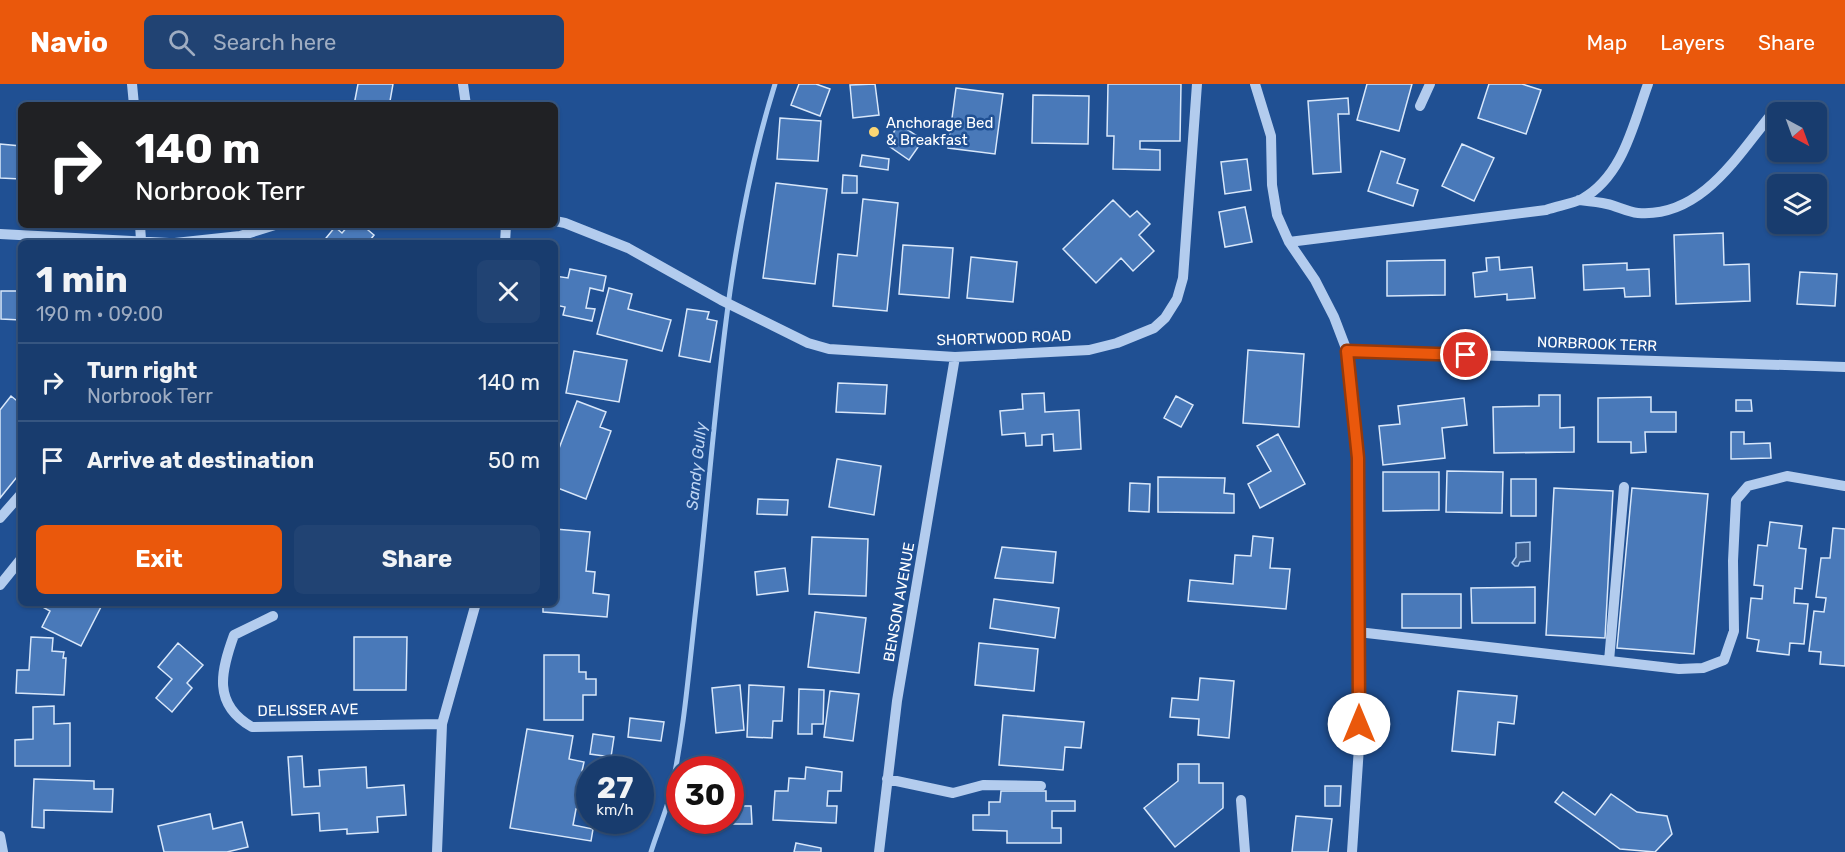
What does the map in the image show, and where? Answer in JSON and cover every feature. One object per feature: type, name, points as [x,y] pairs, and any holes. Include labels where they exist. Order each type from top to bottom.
[{"type":"street","points":[[132,84],[134,102]]},
{"type":"street","points":[[463,84],[466,102]]},
{"type":"street","name":"SHORTWOOD ROAD","points":[[558,222],[628,248],[721,300],[808,343],[829,349],[955,357],[1089,350],[1154,328],[1165,318],[1177,300],[1183,278],[1197,84]]},
{"type":"street","points":[[1255,84],[1271,136],[1272,185],[1277,214],[1289,242],[1315,280],[1334,316],[1347,351],[1358,458],[1359,747],[1352,852]]},
{"type":"street","points":[[1420,106],[1430,84]]},
{"type":"street","points":[[1289,242],[1546,210],[1579,200],[1600,187],[1619,161],[1648,84]]},
{"type":"street","points":[[1579,200],[1639,213],[1667,210],[1691,201],[1709,188],[1767,120]]},
{"type":"street","points":[[0,234],[141,240],[140,228]]},
{"type":"street","points":[[203,240],[240,236],[265,228]]},
{"type":"street","name":"NORBROOK TERR","points":[[1347,351],[1845,367]]},
{"type":"street","name":"BENSON AVENUE","points":[[879,852],[897,701],[955,357]]},
{"type":"street","points":[[1358,633],[1609,661],[1691,669],[1703,668],[1724,660],[1734,631],[1732,561],[1736,500],[1748,486],[1787,476],[1845,486]]},
{"type":"street","points":[[1609,661],[1624,487]]},
{"type":"street","points":[[0,518],[18,497]]},
{"type":"street","points":[[0,585],[18,563]]},
{"type":"street","points":[[437,852],[442,724],[475,606]]},
{"type":"street","name":"DELISSER AVE","points":[[273,616],[234,635],[222,670],[223,692],[242,721],[252,727],[442,724]]},
{"type":"street","points":[[887,780],[953,793],[982,785],[1041,786]]},
{"type":"street","points":[[1241,800],[1245,852]]},
{"type":"street","points":[[0,836],[3,852]]},
{"type":"water","points":[[1530,542],[1530,561],[1520,562],[1518,566],[1515,566],[1512,563],[1516,557],[1516,543]]},
{"type":"building","points":[[358,84],[393,84],[390,101],[401,102],[355,102]]},
{"type":"building","points":[[799,84],[816,84],[830,89],[820,116],[791,105]]},
{"type":"building","points":[[875,84],[879,115],[853,118],[850,85]]},
{"type":"building","points":[[1108,84],[1181,84],[1180,141],[1140,141],[1140,149],[1160,150],[1160,170],[1113,169],[1114,136],[1107,136]]},
{"type":"building","points":[[1367,84],[1412,84],[1399,131],[1357,120]]},
{"type":"building","points":[[1489,84],[1522,84],[1541,90],[1526,134],[1478,118]]},
{"type":"building","points":[[956,88],[1003,94],[995,154],[948,148]]},
{"type":"building","points":[[1033,95],[1089,96],[1088,144],[1032,143]]},
{"type":"building","points":[[1348,98],[1349,114],[1338,114],[1341,172],[1313,174],[1308,101]]},
{"type":"building","points":[[780,118],[821,121],[818,161],[777,159]]},
{"type":"building","points":[[899,124],[923,140],[909,160],[886,144]]},
{"type":"building","points":[[0,144],[18,146],[18,179],[0,178]]},
{"type":"building","points":[[1462,144],[1494,158],[1474,201],[1442,186]]},
{"type":"building","points":[[1381,151],[1405,159],[1397,183],[1418,190],[1413,206],[1368,191]]},
{"type":"building","points":[[862,155],[889,159],[888,170],[860,166]]},
{"type":"building","points":[[1247,159],[1251,190],[1225,194],[1221,162]]},
{"type":"building","points":[[843,175],[857,176],[857,193],[842,193]]},
{"type":"building","points":[[776,183],[827,189],[815,284],[763,278]]},
{"type":"building","points":[[863,199],[898,203],[887,311],[833,306],[838,254],[857,256]]},
{"type":"building","points":[[1113,200],[1130,217],[1137,211],[1150,224],[1139,235],[1154,251],[1133,271],[1121,258],[1096,283],[1063,249]]},
{"type":"building","points":[[1245,207],[1252,242],[1225,247],[1219,212]]},
{"type":"building","points":[[334,228],[342,233],[346,228],[366,228],[374,235],[370,240],[324,240]]},
{"type":"building","points":[[1723,233],[1724,265],[1749,264],[1750,301],[1676,304],[1674,235]]},
{"type":"building","points":[[903,245],[953,248],[949,298],[899,294]]},
{"type":"building","points":[[971,257],[1017,262],[1013,302],[967,298]]},
{"type":"building","points":[[1499,257],[1500,270],[1532,267],[1535,298],[1507,300],[1507,294],[1475,297],[1473,273],[1487,271],[1486,258]]},
{"type":"building","points":[[1445,260],[1445,295],[1387,296],[1387,261]]},
{"type":"building","points":[[1627,263],[1627,270],[1649,269],[1650,296],[1625,297],[1624,288],[1584,290],[1583,265]]},
{"type":"building","points":[[570,269],[606,276],[603,291],[590,288],[586,308],[595,309],[592,321],[563,315],[565,307],[558,306],[558,276],[568,278]]},
{"type":"building","points":[[1800,272],[1837,274],[1835,306],[1797,304]]},
{"type":"building","points":[[609,288],[632,294],[628,309],[671,320],[662,351],[597,334]]},
{"type":"building","points":[[1,291],[18,291],[18,320],[1,319]]},
{"type":"building","points":[[687,309],[709,312],[707,319],[717,321],[710,362],[679,356]]},
{"type":"building","points":[[1248,350],[1304,354],[1299,427],[1243,423]]},
{"type":"building","points":[[574,351],[627,360],[619,402],[566,393]]},
{"type":"building","points":[[838,383],[887,385],[885,414],[836,412]]},
{"type":"building","points":[[1044,393],[1045,412],[1079,410],[1081,449],[1054,451],[1053,434],[1042,435],[1042,445],[1026,446],[1025,433],[1002,435],[1000,411],[1023,409],[1022,394]]},
{"type":"building","points":[[1539,395],[1560,395],[1560,428],[1574,427],[1574,452],[1494,453],[1493,407],[1539,406]]},
{"type":"building","points":[[11,396],[18,402],[18,476],[0,498],[0,410]]},
{"type":"building","points":[[1176,396],[1193,405],[1181,427],[1164,418]]},
{"type":"building","points":[[1651,397],[1651,412],[1676,412],[1676,432],[1645,432],[1646,452],[1631,453],[1631,442],[1598,442],[1598,398]]},
{"type":"building","points":[[1464,398],[1467,425],[1442,428],[1445,458],[1383,465],[1379,426],[1400,424],[1398,406]]},
{"type":"building","points":[[1736,400],[1751,400],[1752,411],[1736,411]]},
{"type":"building","points":[[577,401],[606,412],[600,427],[611,431],[586,499],[558,488],[558,451]]},
{"type":"building","points":[[1731,432],[1744,432],[1744,444],[1770,443],[1771,458],[1731,459]]},
{"type":"building","points":[[1278,434],[1305,484],[1260,508],[1248,484],[1271,471],[1257,446]]},
{"type":"building","points":[[837,459],[881,466],[874,515],[829,507]]},
{"type":"building","points":[[1447,471],[1503,472],[1502,513],[1446,512]]},
{"type":"building","points":[[1383,472],[1439,472],[1439,510],[1383,511]]},
{"type":"building","points":[[1158,477],[1225,478],[1224,493],[1234,494],[1234,513],[1158,512]]},
{"type":"building","points":[[1511,479],[1536,479],[1536,516],[1511,516]]},
{"type":"building","points":[[1130,483],[1150,484],[1149,512],[1129,511]]},
{"type":"building","points":[[1554,488],[1613,491],[1605,638],[1546,635]]},
{"type":"building","points":[[1632,488],[1708,494],[1694,654],[1617,648]]},
{"type":"building","points":[[758,499],[788,500],[787,515],[757,514]]},
{"type":"building","points":[[1770,522],[1802,526],[1799,548],[1806,549],[1802,589],[1795,588],[1794,603],[1808,604],[1804,644],[1790,643],[1789,655],[1757,651],[1759,640],[1747,638],[1751,598],[1762,599],[1763,586],[1754,585],[1758,545],[1767,546]]},
{"type":"building","points":[[1833,528],[1845,529],[1845,666],[1820,664],[1821,652],[1809,651],[1814,611],[1824,612],[1826,598],[1816,597],[1821,558],[1830,558]]},
{"type":"building","points":[[558,529],[590,532],[586,571],[595,572],[593,593],[609,595],[607,617],[543,612],[543,606],[558,606]]},
{"type":"building","points":[[1253,536],[1273,538],[1270,568],[1290,569],[1286,609],[1188,601],[1190,580],[1233,584],[1235,555],[1251,556]]},
{"type":"building","points":[[812,537],[868,539],[866,596],[809,594]]},
{"type":"building","points":[[1002,547],[1056,552],[1053,583],[995,578]]},
{"type":"building","points":[[785,568],[788,591],[757,595],[755,572]]},
{"type":"building","points":[[1535,587],[1535,623],[1472,623],[1471,588]]},
{"type":"building","points":[[1402,594],[1461,594],[1461,628],[1402,628]]},
{"type":"building","points":[[994,599],[1059,608],[1055,638],[990,628]]},
{"type":"building","points":[[41,606],[101,606],[81,646],[42,627],[50,611]]},
{"type":"building","points":[[815,612],[866,618],[859,673],[808,667]]},
{"type":"building","points":[[31,637],[53,638],[52,651],[64,652],[63,658],[66,658],[64,695],[16,693],[17,670],[29,670]]},
{"type":"building","points":[[354,637],[407,637],[406,690],[354,690]]},
{"type":"building","points":[[178,643],[203,665],[187,683],[192,688],[172,712],[156,698],[172,679],[158,667]]},
{"type":"building","points":[[979,643],[1038,649],[1034,691],[975,685]]},
{"type":"building","points":[[544,655],[579,655],[579,672],[586,672],[586,679],[596,679],[596,695],[583,695],[583,720],[544,720]]},
{"type":"building","points":[[1200,678],[1234,681],[1229,738],[1198,735],[1199,719],[1170,717],[1172,698],[1198,700]]},
{"type":"building","points":[[740,685],[744,730],[716,733],[712,688]]},
{"type":"building","points":[[749,685],[784,687],[782,721],[773,721],[772,738],[747,737]]},
{"type":"building","points":[[799,689],[824,690],[823,724],[812,724],[812,734],[798,734]]},
{"type":"building","points":[[830,691],[859,694],[853,741],[824,737]]},
{"type":"building","points":[[1458,691],[1517,696],[1514,724],[1498,722],[1495,755],[1452,751]]},
{"type":"building","points":[[54,706],[54,724],[70,723],[70,766],[15,766],[15,740],[33,739],[33,707]]},
{"type":"building","points":[[1003,715],[1084,722],[1081,748],[1065,747],[1063,770],[999,765]]},
{"type":"building","points":[[630,718],[664,722],[661,741],[628,737]]},
{"type":"building","points":[[527,729],[573,736],[569,759],[576,760],[576,809],[573,825],[576,826],[576,834],[592,834],[591,841],[510,828]]},
{"type":"building","points":[[593,734],[614,737],[611,756],[590,754]]},
{"type":"building","points":[[302,756],[304,787],[320,786],[319,770],[366,767],[367,788],[404,785],[406,815],[377,817],[378,832],[347,834],[347,829],[320,831],[319,813],[292,815],[288,757]]},
{"type":"building","points":[[1178,764],[1199,764],[1199,783],[1223,783],[1223,808],[1175,847],[1144,808],[1178,781]]},
{"type":"building","points":[[806,767],[842,772],[841,791],[828,791],[827,806],[837,806],[836,823],[773,820],[775,791],[788,791],[789,778],[805,779]]},
{"type":"building","points":[[34,779],[94,781],[94,789],[113,789],[112,812],[44,810],[44,828],[32,827]]},
{"type":"building","points":[[1325,786],[1341,786],[1340,806],[1325,806]]},
{"type":"building","points":[[1001,791],[1046,791],[1046,801],[1075,801],[1075,811],[1052,811],[1052,828],[1061,828],[1061,843],[1007,843],[1007,831],[973,830],[973,815],[989,815],[989,802],[1000,802]]},
{"type":"building","points":[[1563,792],[1595,815],[1611,794],[1637,812],[1667,816],[1672,834],[1655,852],[1620,849],[1555,802]]},
{"type":"building","points":[[744,806],[751,806],[752,824],[744,824]]},
{"type":"building","points":[[210,814],[213,829],[242,822],[248,847],[227,852],[164,852],[158,826]]},
{"type":"building","points":[[1296,816],[1332,819],[1328,852],[1292,852]]},
{"type":"building","points":[[796,843],[821,848],[821,852],[794,852]]},
{"type":"waterway","name":"Sandy Gully","points":[[651,852],[671,792],[683,723],[732,278],[757,148],[775,84]]},
{"type":"place","name":"Anchorage Bed & Breakfast","points":[[874,132]]},
{"type":"route","points":[[1359,724],[1358,458],[1347,351],[1466,355]]}]
